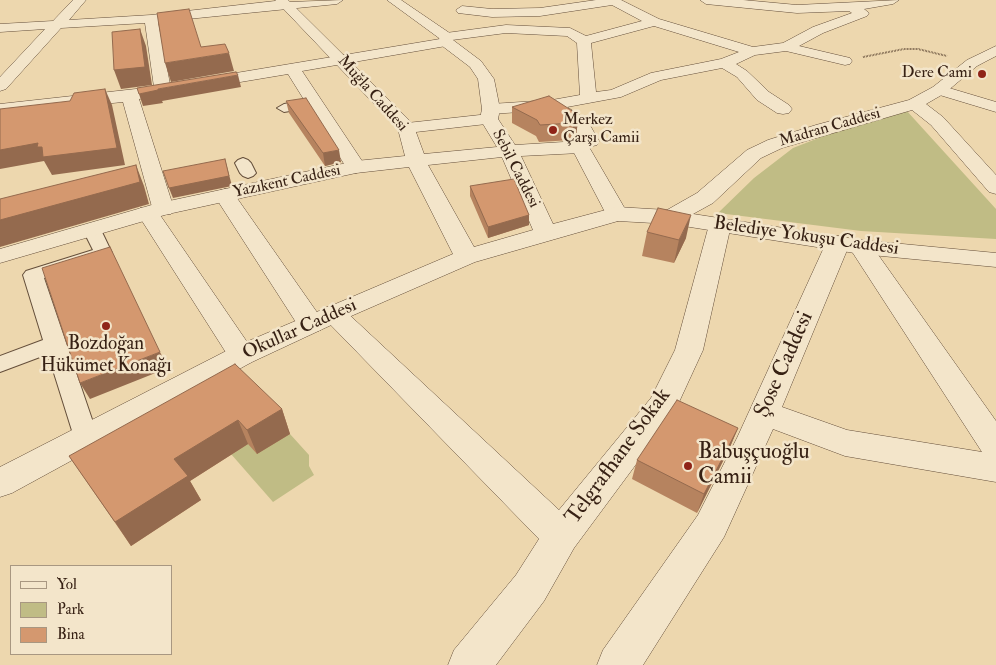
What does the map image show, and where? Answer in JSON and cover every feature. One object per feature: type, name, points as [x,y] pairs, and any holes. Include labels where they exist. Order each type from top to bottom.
[{"type":"street","points":[[0,86],[80,0]]},
{"type":"street","points":[[0,28],[151,19],[283,3],[337,0]]},
{"type":"street","name":"Sebil Caddesi","points":[[393,0],[444,30],[476,64],[486,79],[490,114],[546,233]]},
{"type":"street","points":[[706,0],[753,11],[868,4],[893,0]]},
{"type":"street","points":[[716,0],[753,11]]},
{"type":"street","points":[[444,30],[466,5],[492,13],[540,12],[613,1],[654,22],[752,51]]},
{"type":"street","name":"Muğla Caddesi","points":[[283,3],[342,60],[407,128],[416,161],[467,257]]},
{"type":"street","points":[[786,47],[808,35],[863,13],[852,4]]},
{"type":"street","points":[[151,19],[163,90]]},
{"type":"street","points":[[0,109],[130,96],[342,60],[444,30],[546,30],[570,32],[584,41],[654,22]]},
{"type":"street","points":[[789,29],[808,35]]},
{"type":"street","points":[[584,41],[588,98]]},
{"type":"street","points":[[407,128],[616,94],[657,76],[725,63],[752,51],[786,47],[845,61]]},
{"type":"street","name":"Madran Caddesi","points":[[671,216],[705,198],[754,154],[775,144],[822,129],[914,104],[939,90],[972,63],[996,50]]},
{"type":"street","points":[[725,63],[742,74],[763,96],[783,109]]},
{"type":"street","points":[[292,68],[356,167]]},
{"type":"street","points":[[939,90],[996,107]]},
{"type":"street","points":[[130,96],[156,211],[242,355]]},
{"type":"street","points":[[284,108],[314,103]]},
{"type":"street","points":[[914,104],[937,121],[996,188]]},
{"type":"street","points":[[552,105],[581,124],[590,141],[581,143],[580,147],[617,214]]},
{"type":"street","name":"Yazıkent Caddesi","points":[[0,256],[156,211],[356,167],[509,151],[580,147]]},
{"type":"street","points":[[224,195],[322,319],[561,536]]},
{"type":"street","name":"Belediye Yokuşu Caddesi","points":[[617,214],[671,216],[850,245],[996,260]]},
{"type":"street","name":"Okullar Caddesi","points":[[0,484],[242,355],[322,319],[467,257],[617,214]]},
{"type":"street","name":"Telgrafhane Sokak","points":[[469,665],[530,588],[561,536],[663,405],[689,350],[720,225]]},
{"type":"street","points":[[86,437],[33,275],[103,253],[92,230]]},
{"type":"street","points":[[850,245],[996,447]]},
{"type":"street","name":"Şose Caddesi","points":[[618,665],[711,526],[764,413],[850,245]]},
{"type":"street","points":[[0,364],[56,343]]},
{"type":"street","points":[[764,413],[845,444],[996,468]]},
{"type":"path","points":[[845,61],[904,48],[934,52],[972,63]]},
{"type":"green space","points":[[906,110],[996,209],[996,239],[861,231],[718,213],[754,178],[793,148],[852,125]]},
{"type":"green space","points":[[290,434],[309,455],[309,466],[314,475],[273,502],[224,446]]},
{"type":"building","points":[[189,9],[201,47],[225,44],[229,53],[165,63],[157,13]]},
{"type":"building","points":[[140,29],[145,67],[114,70],[112,32]]},
{"type":"building","points":[[236,72],[238,75],[139,94],[137,88]]},
{"type":"building","points":[[105,89],[117,148],[43,157],[42,147],[37,147],[38,143],[0,150],[0,109],[70,101],[74,93]]},
{"type":"building","points":[[549,96],[574,112],[578,120],[573,123],[540,125],[537,120],[512,107]]},
{"type":"building","points":[[306,98],[339,150],[323,153],[286,101]]},
{"type":"building","points":[[225,159],[229,176],[169,188],[163,171]]},
{"type":"building","points":[[136,165],[140,182],[0,220],[0,199]]},
{"type":"building","points":[[514,179],[529,215],[488,227],[470,186]]},
{"type":"building","points":[[658,208],[691,215],[679,240],[647,232]]},
{"type":"building","name":"Bozdoğan Hükümet Konağı","points":[[110,247],[160,352],[80,383],[42,268]]},
{"type":"building","points":[[235,364],[282,409],[247,430],[238,420],[174,459],[188,476],[115,522],[69,456]]},
{"type":"building","points":[[677,400],[738,428],[704,494],[637,460]]},
{"type":"place","name":"Dere Cami","points":[[982,74]]},
{"type":"place","name":"Merkez Çarşı Camii","points":[[553,130]]},
{"type":"place","name":"Bozdoğan Hükümet Konağı","points":[[106,326]]},
{"type":"place","name":"Babuşçuoğlu Camii","points":[[688,466]]}]
